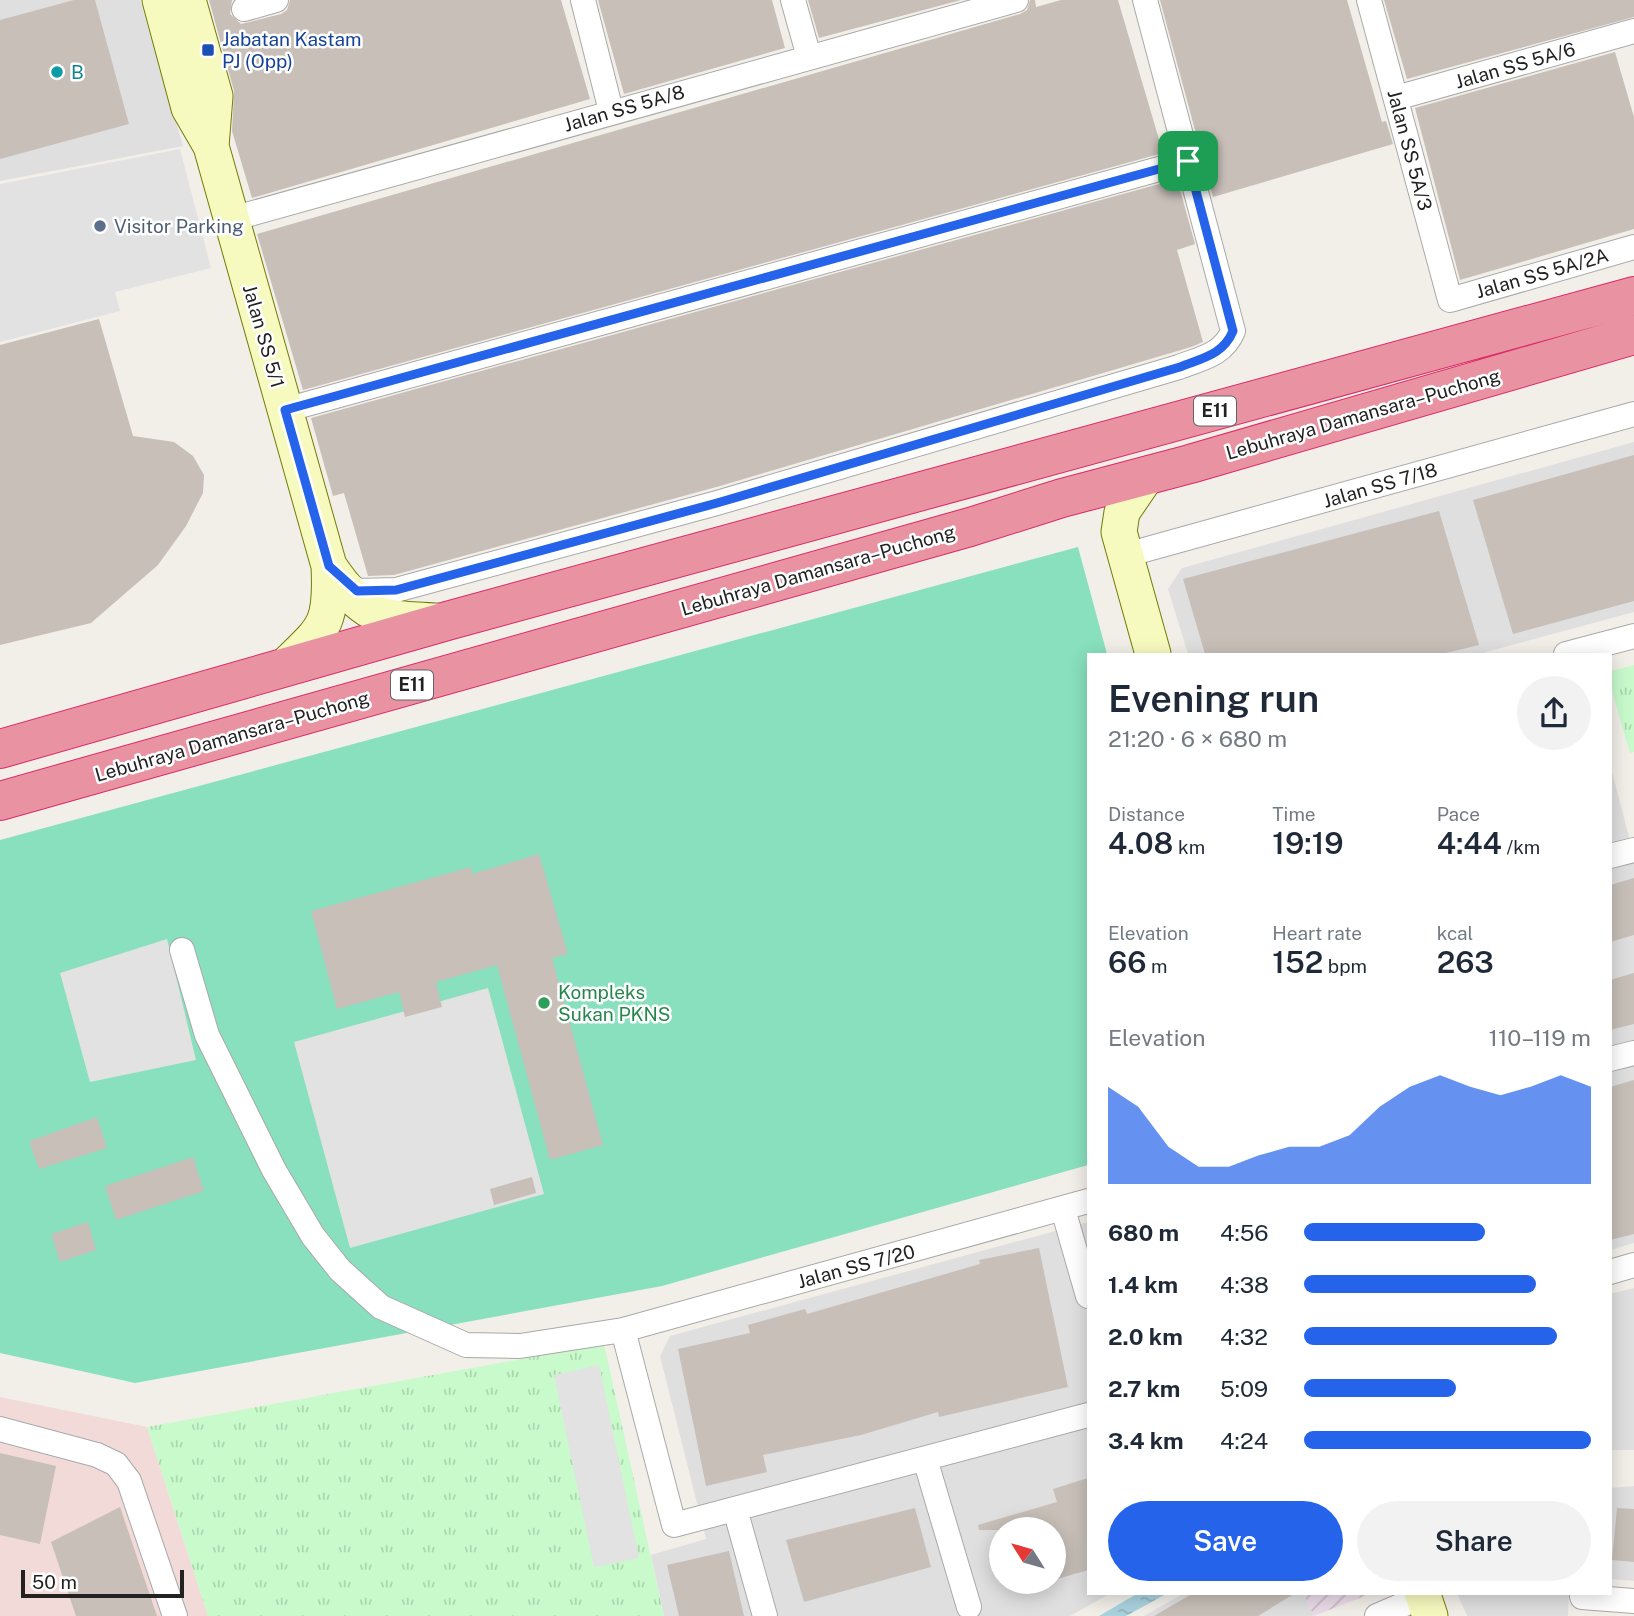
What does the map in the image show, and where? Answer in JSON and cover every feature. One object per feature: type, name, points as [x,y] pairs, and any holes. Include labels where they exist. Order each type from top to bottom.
[{"type":"highway","name":"Lebuhraya Damansara–Puchong","points":[[0,749],[447,621],[1634,296]]},
{"type":"highway","name":"Lebuhraya Damansara–Puchong","points":[[0,801],[970,527],[1062,498],[1190,464],[1634,335]]},
{"type":"street","name":"Jalan SS 5/1","points":[[160,0],[189,108],[211,146],[329,566],[331,605],[325,623],[314,638],[282,669]]},
{"type":"street","name":"Jalan SS 5/1","points":[[188,0],[215,96],[211,146]]},
{"type":"street","points":[[244,9],[276,0]]},
{"type":"street","points":[[583,0],[611,111]]},
{"type":"street","points":[[793,0],[809,57]]},
{"type":"street","name":"Jalan SS 5A/8","points":[[232,219],[1016,0]]},
{"type":"street","points":[[329,566],[357,591],[396,590],[966,430],[1180,367],[1219,352],[1228,343],[1233,331],[1145,0]]},
{"type":"street","name":"Jalan SS 5A/3","points":[[1369,0],[1450,300]]},
{"type":"street","name":"Jalan SS 5A/6","points":[[1396,98],[1634,32]]},
{"type":"street","points":[[285,410],[1188,161]]},
{"type":"street","name":"Jalan SS 5A/2A","points":[[1450,300],[1634,247]]},
{"type":"street","name":"Jalan SS 7/18","points":[[1122,544],[1634,414]]},
{"type":"street","points":[[1148,474],[1122,512],[1122,544],[1153,653]]},
{"type":"street","points":[[1062,498],[1086,504],[1102,514],[1122,544]]},
{"type":"street","name":"Jalan SS 5/1","points":[[329,566],[363,608],[398,619],[447,621]]},
{"type":"street","points":[[1570,653],[1634,635]]},
{"type":"street","points":[[1612,856],[1634,850]]},
{"type":"street","name":"Jalan SS 7/20","points":[[182,950],[207,1035],[296,1210],[340,1270],[382,1307],[466,1345],[520,1346],[623,1329],[1087,1201]]},
{"type":"street","points":[[1612,1058],[1634,1053]]},
{"type":"street","points":[[1063,1209],[1087,1293]]},
{"type":"street","points":[[1612,1271],[1634,1265]]},
{"type":"street","points":[[623,1329],[674,1525],[1087,1415]]},
{"type":"street","points":[[0,1429],[97,1455],[116,1464],[129,1481],[175,1616]]},
{"type":"street","points":[[925,1459],[968,1607]]},
{"type":"street","points":[[735,1509],[765,1616]]},
{"type":"street","points":[[1582,1597],[1634,1601]]},
{"type":"street","points":[[1377,1616],[1425,1601]]},
{"type":"shaded area","points":[[0,0],[140,0],[183,146],[0,181]]},
{"type":"shaded area","name":"Visitor Parking","points":[[180,149],[211,268],[115,292],[120,311],[0,342],[0,184]]},
{"type":"shaded area","points":[[1634,442],[1634,612],[1483,653],[1188,653],[1168,589],[1182,568]]},
{"type":"shaded area","points":[[1612,772],[1634,856],[1634,1243],[1612,1249]]},
{"type":"shaded area","points":[[167,939],[196,1060],[90,1082],[60,973]]},
{"type":"shaded area","points":[[488,988],[544,1194],[350,1248],[294,1042]]},
{"type":"shaded area","points":[[1087,1222],[1087,1595],[1107,1595],[1070,1616],[664,1616],[651,1555],[706,1539],[660,1356],[670,1336]]},
{"type":"shaded area","points":[[1634,1288],[1634,1450],[1612,1450],[1612,1294]]},
{"type":"shaded area","points":[[599,1365],[639,1558],[594,1567],[554,1375]]},
{"type":"shaded area","points":[[0,1397],[147,1427],[208,1616],[0,1616]]},
{"type":"shaded area","points":[[1634,1486],[1634,1581],[1612,1579],[1612,1488]]},
{"type":"shaded area","points":[[1181,1595],[1304,1595],[1314,1616],[1144,1616]]},
{"type":"shaded area","points":[[1304,1595],[1367,1595],[1314,1616]]},
{"type":"shaded area","points":[[1458,1595],[1569,1595],[1568,1616],[1467,1616]]},
{"type":"green space","name":"Kompleks Sukan PKNS","points":[[1078,547],[1107,653],[1087,653],[1087,1165],[662,1286],[135,1383],[0,1353],[0,840]]},
{"type":"green space","points":[[1634,665],[1634,752],[1630,753],[1612,691],[1612,670]]},
{"type":"green space","points":[[604,1344],[664,1616],[208,1616],[147,1427]]},
{"type":"water","points":[[1135,1595],[1164,1595],[1126,1616],[1099,1616]]},
{"type":"building","name":"B","points":[[74,0],[95,0],[129,124],[0,159],[0,20]]},
{"type":"building","points":[[209,0],[232,0],[230,14],[241,24],[281,14],[287,10],[290,0],[561,0],[590,99],[252,198],[232,131],[234,91]]},
{"type":"building","points":[[598,0],[772,0],[785,48],[624,94]]},
{"type":"building","points":[[808,0],[961,0],[819,38]]},
{"type":"building","points":[[1030,0],[1035,0],[1036,7],[1061,0],[1118,0],[1163,153],[303,390],[257,234],[1020,14],[1027,10]]},
{"type":"building","points":[[1160,0],[1347,0],[1382,122],[1386,121],[1393,144],[1213,197]]},
{"type":"building","points":[[1384,0],[1634,0],[1634,17],[1407,79]]},
{"type":"building","points":[[1615,52],[1634,117],[1634,229],[1460,280],[1415,108]]},
{"type":"building","points":[[1177,179],[1195,244],[1177,250],[1203,342],[1191,347],[720,486],[394,575],[368,576],[344,493],[333,496],[311,418]]},
{"type":"building","points":[[99,319],[133,436],[174,442],[193,456],[204,475],[203,493],[186,526],[158,565],[91,623],[0,645],[0,345]]},
{"type":"building","points":[[1634,455],[1634,601],[1513,634],[1473,500]]},
{"type":"building","points":[[1439,511],[1479,645],[1446,653],[1205,653],[1183,579]]},
{"type":"building","points":[[539,854],[568,954],[552,958],[603,1145],[550,1160],[497,965],[436,982],[442,1007],[405,1017],[399,992],[337,1009],[311,911],[471,867],[472,874]]},
{"type":"building","points":[[1634,878],[1634,935],[1612,941],[1612,884]]},
{"type":"building","points":[[1634,973],[1634,1024],[1612,1030],[1612,979]]},
{"type":"building","points":[[1634,1080],[1634,1234],[1612,1240],[1612,1086]]},
{"type":"building","points":[[97,1117],[107,1148],[39,1169],[29,1141]]},
{"type":"building","points":[[193,1157],[204,1191],[116,1220],[105,1186]]},
{"type":"building","points":[[532,1177],[536,1193],[494,1205],[490,1189]]},
{"type":"building","points":[[88,1222],[96,1250],[60,1262],[51,1234]]},
{"type":"building","points":[[1039,1248],[1068,1387],[939,1417],[938,1412],[861,1435],[763,1455],[767,1472],[706,1486],[678,1349],[750,1333],[748,1325],[805,1309],[807,1314],[980,1264],[979,1260]]},
{"type":"building","points":[[0,1453],[56,1466],[40,1544],[0,1535]]},
{"type":"building","points":[[1087,1478],[1087,1570],[1066,1576],[1066,1517],[1005,1517],[1057,1502],[1053,1489]]},
{"type":"building","points":[[120,1507],[157,1616],[76,1616],[51,1542]]},
{"type":"building","points":[[915,1508],[931,1567],[804,1602],[786,1540]]},
{"type":"building","points":[[1617,1508],[1634,1509],[1634,1562],[1612,1560]]},
{"type":"building","points":[[989,1522],[989,1530],[979,1530],[978,1525]]},
{"type":"building","points":[[729,1551],[744,1616],[679,1616],[667,1565]]},
{"type":"building","points":[[1190,1595],[1292,1595],[1258,1616],[1154,1616]]},
{"type":"place","name":"Jabatan Kastam PJ (Opp)","points":[[208,50]]},
{"type":"place","name":"B","points":[[57,72]]},
{"type":"place","name":"Visitor Parking","points":[[100,226]]},
{"type":"place","name":"Kompleks Sukan PKNS","points":[[544,1003]]},
{"type":"route","points":[[1188,161],[1233,331],[1228,343],[1219,352],[1180,367],[883,455],[396,590],[357,591],[329,566],[285,410],[1188,161]]}]
